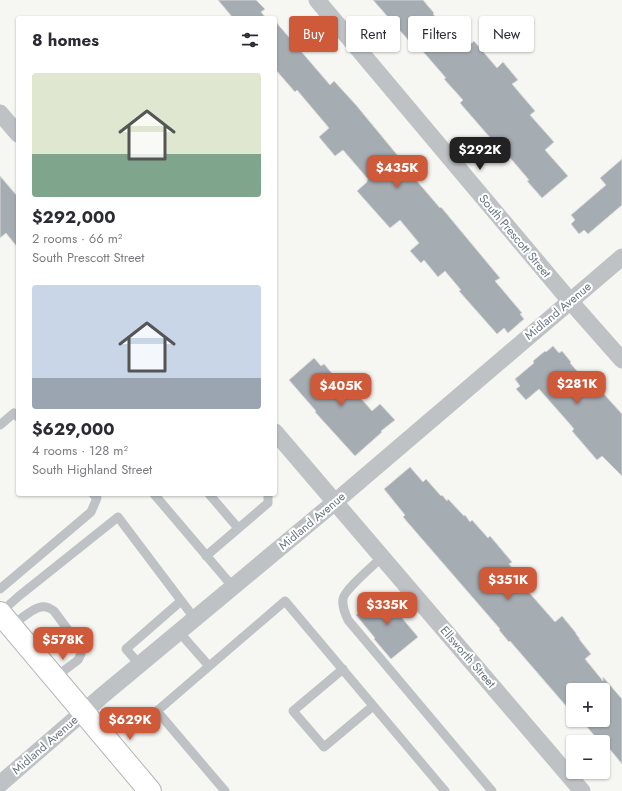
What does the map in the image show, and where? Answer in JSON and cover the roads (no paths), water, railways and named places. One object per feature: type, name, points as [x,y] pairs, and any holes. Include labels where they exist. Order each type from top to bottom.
[{"type":"main road","points":[[4,617],[150,791]]},
{"type":"street","name":"South Prescott Street","points":[[317,0],[570,301],[622,360]]},
{"type":"street","points":[[0,114],[16,132]]},
{"type":"street","name":"Midland Avenue","points":[[0,784],[83,712],[335,502],[622,257]]},
{"type":"street","name":"Ellsworth Street","points":[[277,434],[582,791]]},
{"type":"lane","points":[[0,425],[14,413],[16,415]]},
{"type":"lane","points":[[0,589],[92,512],[95,496]]},
{"type":"lane","points":[[156,496],[233,587]]},
{"type":"lane","points":[[211,496],[238,528]]},
{"type":"lane","points":[[206,556],[268,503],[268,496]]},
{"type":"lane","points":[[4,617],[19,596],[118,517],[195,618]]},
{"type":"lane","points":[[382,557],[349,588],[343,597],[343,608],[348,620],[492,791]]},
{"type":"lane","points":[[140,665],[126,649],[181,601]]},
{"type":"lane","points":[[225,791],[157,711],[285,601],[441,790]]},
{"type":"lane","points":[[4,617],[32,611],[40,607],[48,607],[54,610],[80,646],[81,654],[78,660],[54,678]]},
{"type":"lane","points":[[179,632],[209,666]]},
{"type":"lane","points":[[343,670],[293,711],[324,747],[373,706]]}]
